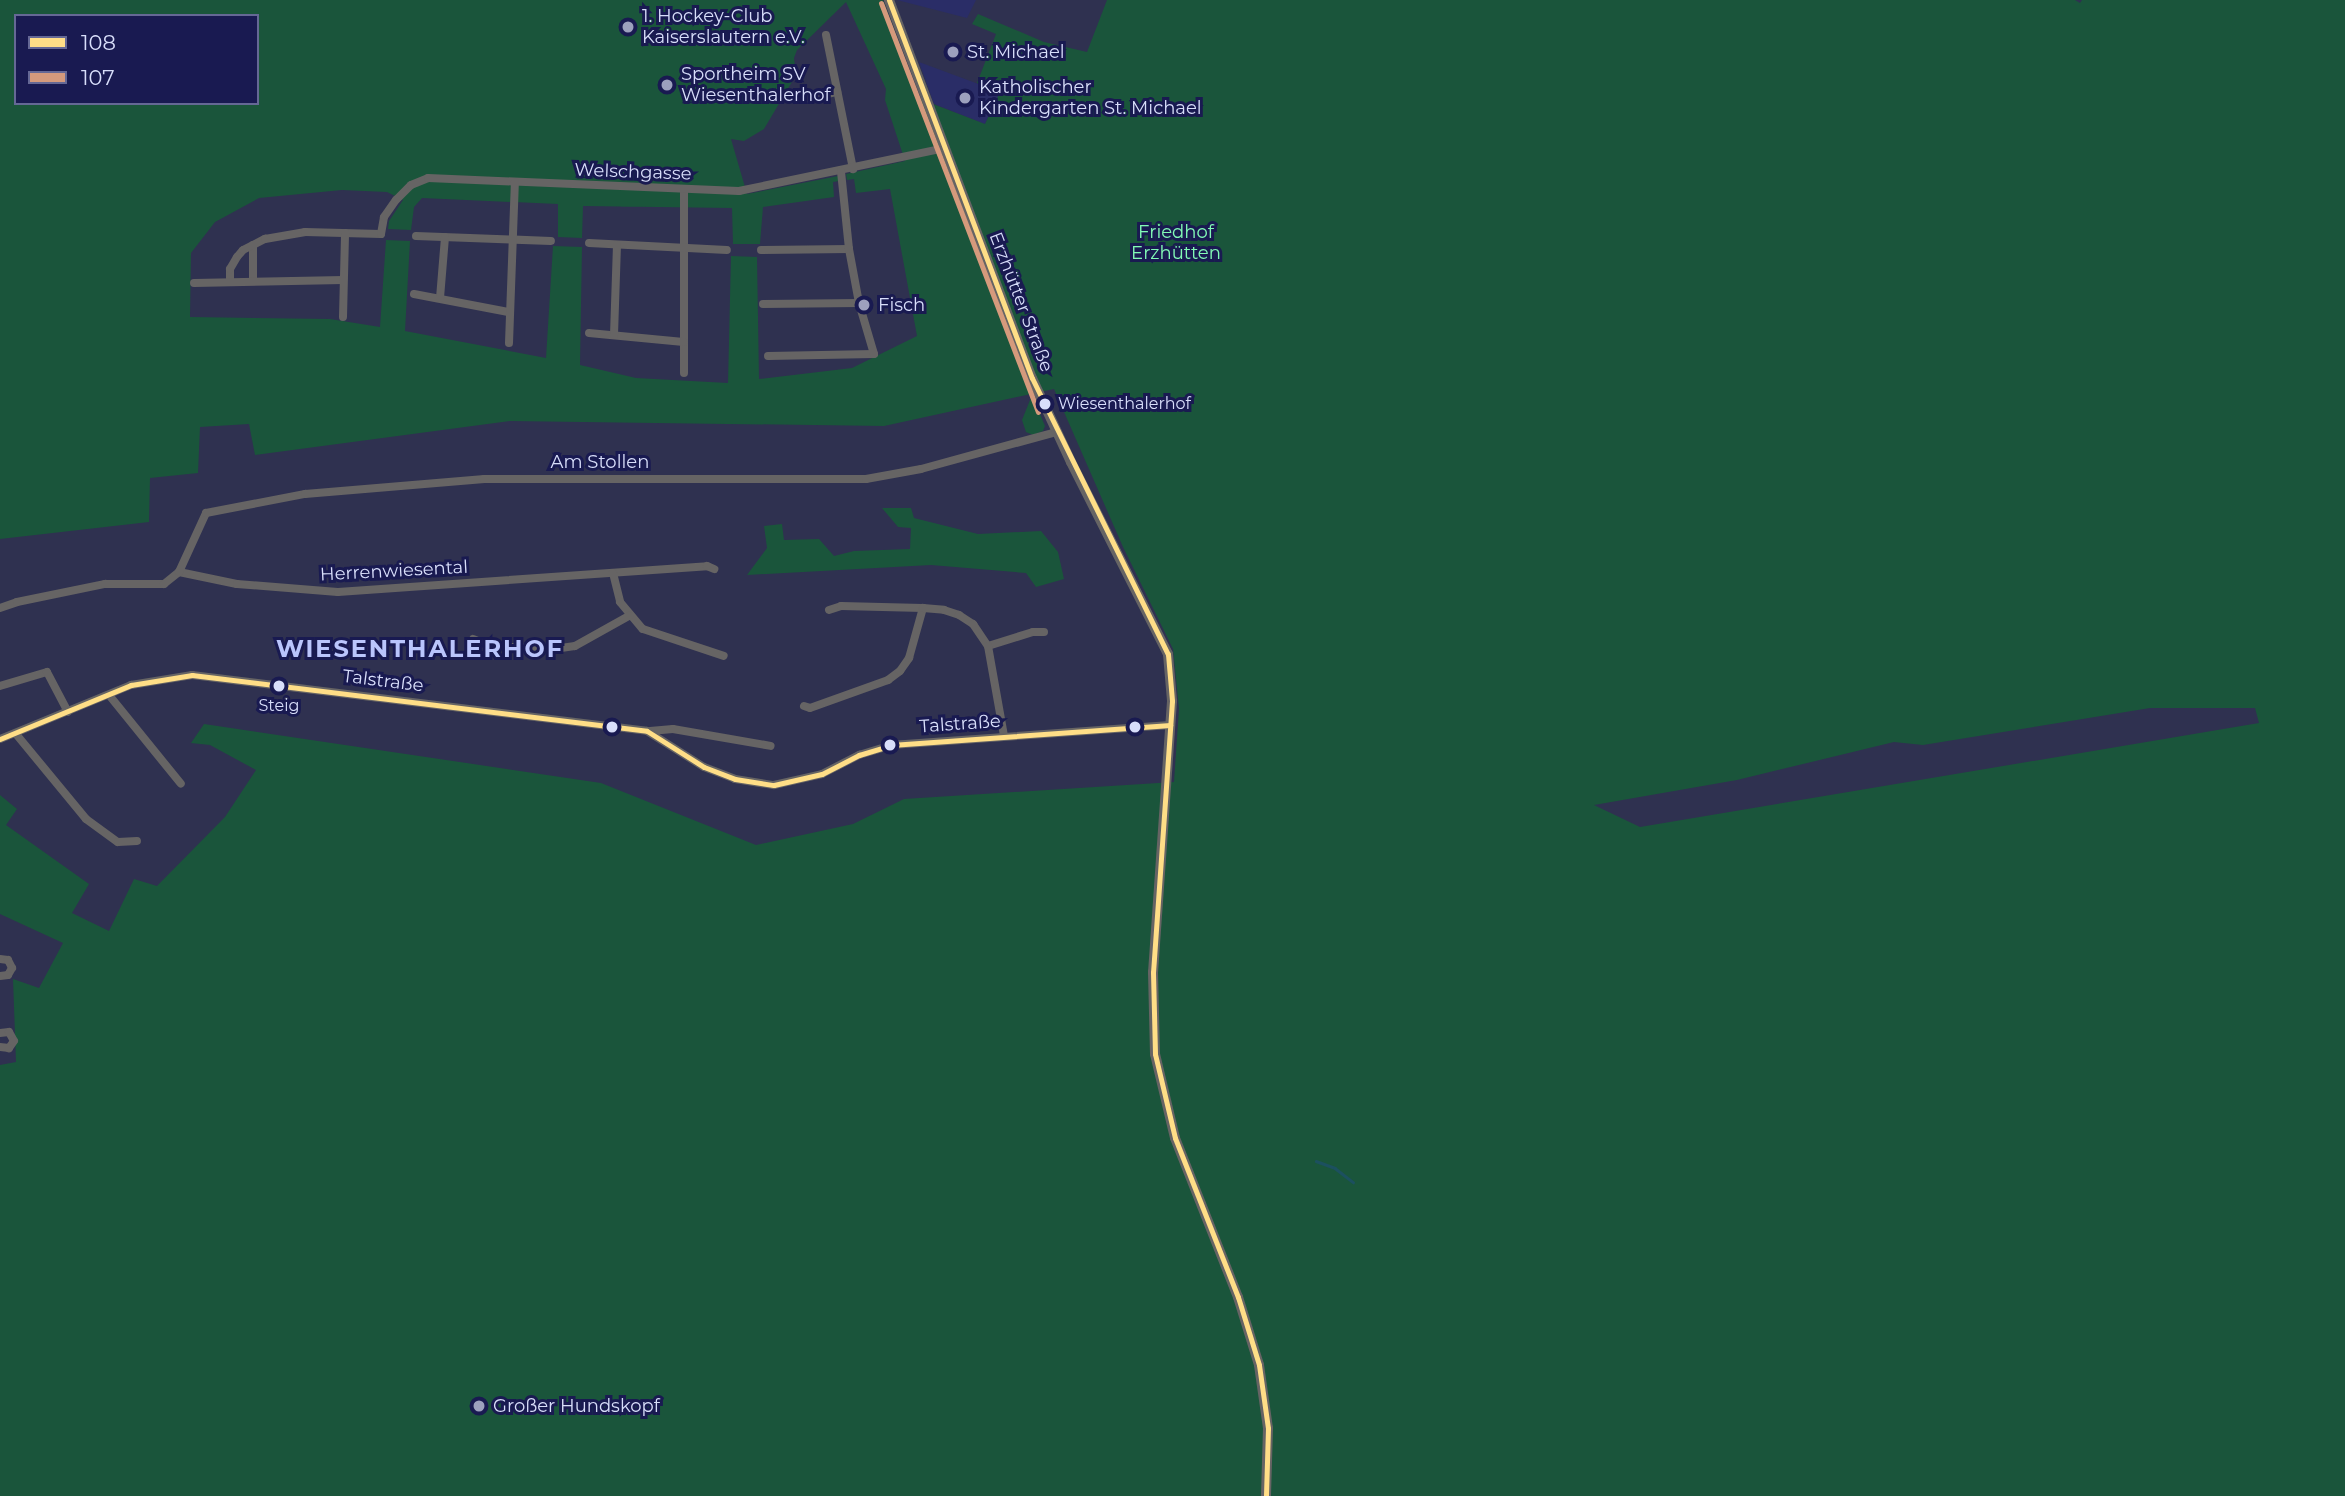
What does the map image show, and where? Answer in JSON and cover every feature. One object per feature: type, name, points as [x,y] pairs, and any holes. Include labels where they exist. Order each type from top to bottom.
[{"type":"street","name":"Erzhütter Straße","points":[[889,0],[1022,352],[1056,432],[1166,645],[1172,679],[1153,972],[1155,1054],[1175,1138],[1235,1288],[1259,1365],[1268,1428],[1266,1496]]},
{"type":"street","points":[[826,36],[853,169]]},
{"type":"street","points":[[804,99],[837,92]]},
{"type":"street","name":"Welschgasse","points":[[230,280],[230,270],[237,257],[253,245],[282,234],[381,234],[384,218],[396,201],[411,185],[428,178],[738,191],[945,148]]},
{"type":"street","points":[[768,356],[874,354],[859,303],[849,249],[841,171]]},
{"type":"street","points":[[509,343],[515,182]]},
{"type":"street","points":[[684,190],[684,373]]},
{"type":"street","points":[[343,317],[345,233]]},
{"type":"street","points":[[416,236],[551,242]]},
{"type":"street","points":[[440,298],[445,237]]},
{"type":"street","points":[[589,243],[727,250]]},
{"type":"street","points":[[253,245],[253,280]]},
{"type":"street","points":[[614,335],[617,245]]},
{"type":"street","points":[[761,250],[849,249]]},
{"type":"street","points":[[194,283],[230,280],[343,280]]},
{"type":"street","points":[[414,294],[509,312]]},
{"type":"street","points":[[763,304],[859,303]]},
{"type":"street","points":[[589,333],[684,342]]},
{"type":"street","name":"Am Stollen","points":[[179,572],[206,513],[304,494],[484,479],[866,478],[921,469],[1056,432]]},
{"type":"street","name":"Herrenwiesental","points":[[179,572],[237,584],[312,592],[707,566],[714,569]]},
{"type":"street","points":[[0,608],[106,584],[164,584],[179,572]]},
{"type":"street","points":[[613,573],[620,602],[629,617],[643,629],[716,651],[724,656]]},
{"type":"street","points":[[828,610],[841,606],[923,608],[959,615],[973,624],[988,646],[1004,736]]},
{"type":"street","points":[[804,706],[810,708],[866,688],[900,671],[916,642],[923,608]]},
{"type":"street","points":[[473,639],[490,646],[565,648],[597,637],[629,617]]},
{"type":"street","points":[[988,646],[1032,632],[1044,632]]},
{"type":"street","points":[[0,686],[47,672],[68,712]]},
{"type":"street","name":"Talstraße","points":[[0,739],[109,695],[157,679],[192,675],[647,731],[673,729],[771,746]]},
{"type":"street","points":[[109,695],[181,784]]},
{"type":"street","name":"Talstraße","points":[[647,731],[704,767],[735,779],[774,785],[822,774],[859,755],[891,745],[1170,725]]},
{"type":"street","points":[[16,734],[86,819],[118,842],[137,841]]},
{"type":"street","points":[[0,959],[8,960],[12,968],[8,975],[0,976]]},
{"type":"street","points":[[0,1033],[9,1032],[14,1041],[9,1048],[0,1047]]},
{"type":"shaded area","points":[[897,0],[976,0],[967,18]]},
{"type":"shaded area","name":"Katholischer Kindergarten St. Michael","points":[[919,62],[1000,92],[985,124],[934,104]]},
{"type":"green space","name":"Friedhof Erzhütten","points":[[0,0],[883,0],[920,99],[985,124],[1000,92],[977,83],[996,34],[972,24],[978,14],[1044,42],[1087,52],[1107,0],[2075,0],[2080,3],[2082,0],[2345,0],[2345,1496],[0,1496],[0,1065],[16,1062],[13,979],[39,988],[63,943],[0,914],[0,795],[17,809],[6,825],[89,884],[72,913],[109,931],[134,879],[157,886],[225,817],[256,770],[210,745],[191,743],[204,724],[601,783],[756,845],[853,824],[904,799],[1174,782],[1179,709],[1173,649],[1123,547],[1054,389],[884,426],[510,421],[255,455],[249,424],[200,427],[198,473],[150,478],[149,522],[0,539]],"holes":[[[846,2],[886,89],[885,100],[905,161],[846,174],[847,180],[854,179],[856,193],[890,189],[917,336],[852,368],[759,379],[757,257],[731,256],[728,383],[636,378],[580,365],[582,247],[553,246],[546,358],[405,331],[410,241],[386,240],[380,327],[330,319],[190,317],[191,253],[215,222],[259,198],[342,190],[387,192],[403,200],[389,221],[388,229],[411,230],[414,207],[422,198],[558,204],[558,237],[582,238],[583,206],[732,208],[733,244],[760,244],[763,207],[834,197],[833,182],[839,181],[838,176],[747,194],[731,139],[744,141],[764,129],[796,75],[794,58],[797,50]],[[2150,708],[2255,708],[2259,723],[1640,827],[1594,805],[1737,780],[1894,742],[1923,745]]]},
{"type":"green space","points":[[1032,395],[1045,426],[1043,431],[1033,435],[1026,432],[1022,420]]},
{"type":"green space","points":[[882,508],[911,508],[914,518],[978,534],[1041,531],[1058,552],[1064,579],[1036,587],[1026,573],[931,565],[747,575],[767,548],[764,526],[782,524],[784,540],[819,539],[834,556],[854,551],[910,549],[911,528],[898,527]]},
{"type":"waterway","points":[[1316,1161],[1335,1168],[1353,1182]]},
{"type":"transit line","name":"108","points":[[889,0],[1032,378],[1168,654],[1172,701],[1153,972],[1155,1054],[1175,1138],[1238,1297],[1259,1365],[1268,1428],[1266,1496]]},
{"type":"transit line","name":"107","points":[[881,3],[1038,412]]},
{"type":"transit line","name":"108","points":[[0,739],[131,685],[192,675],[647,731],[704,767],[735,779],[774,785],[822,774],[859,755],[891,745],[1170,725]]},
{"type":"place","name":"1. Hockey-Club Kaiserslautern e.V.","points":[[628,27]]},
{"type":"place","name":"St. Michael","points":[[953,52]]},
{"type":"place","name":"Sportheim SV Wiesenthalerhof","points":[[667,85]]},
{"type":"place","name":"Katholischer Kindergarten St. Michael","points":[[965,98]]},
{"type":"place","name":"Fisch","points":[[864,305]]},
{"type":"place","name":"Wiesenthalerhof","points":[[1045,404]]},
{"type":"place","name":"Steig","points":[[279,686]]},
{"type":"place","name":"Großer Hundskopf","points":[[479,1406]]},
{"type":"district","name":"WIESENTHALERHOF","points":[[420,649]]}]
